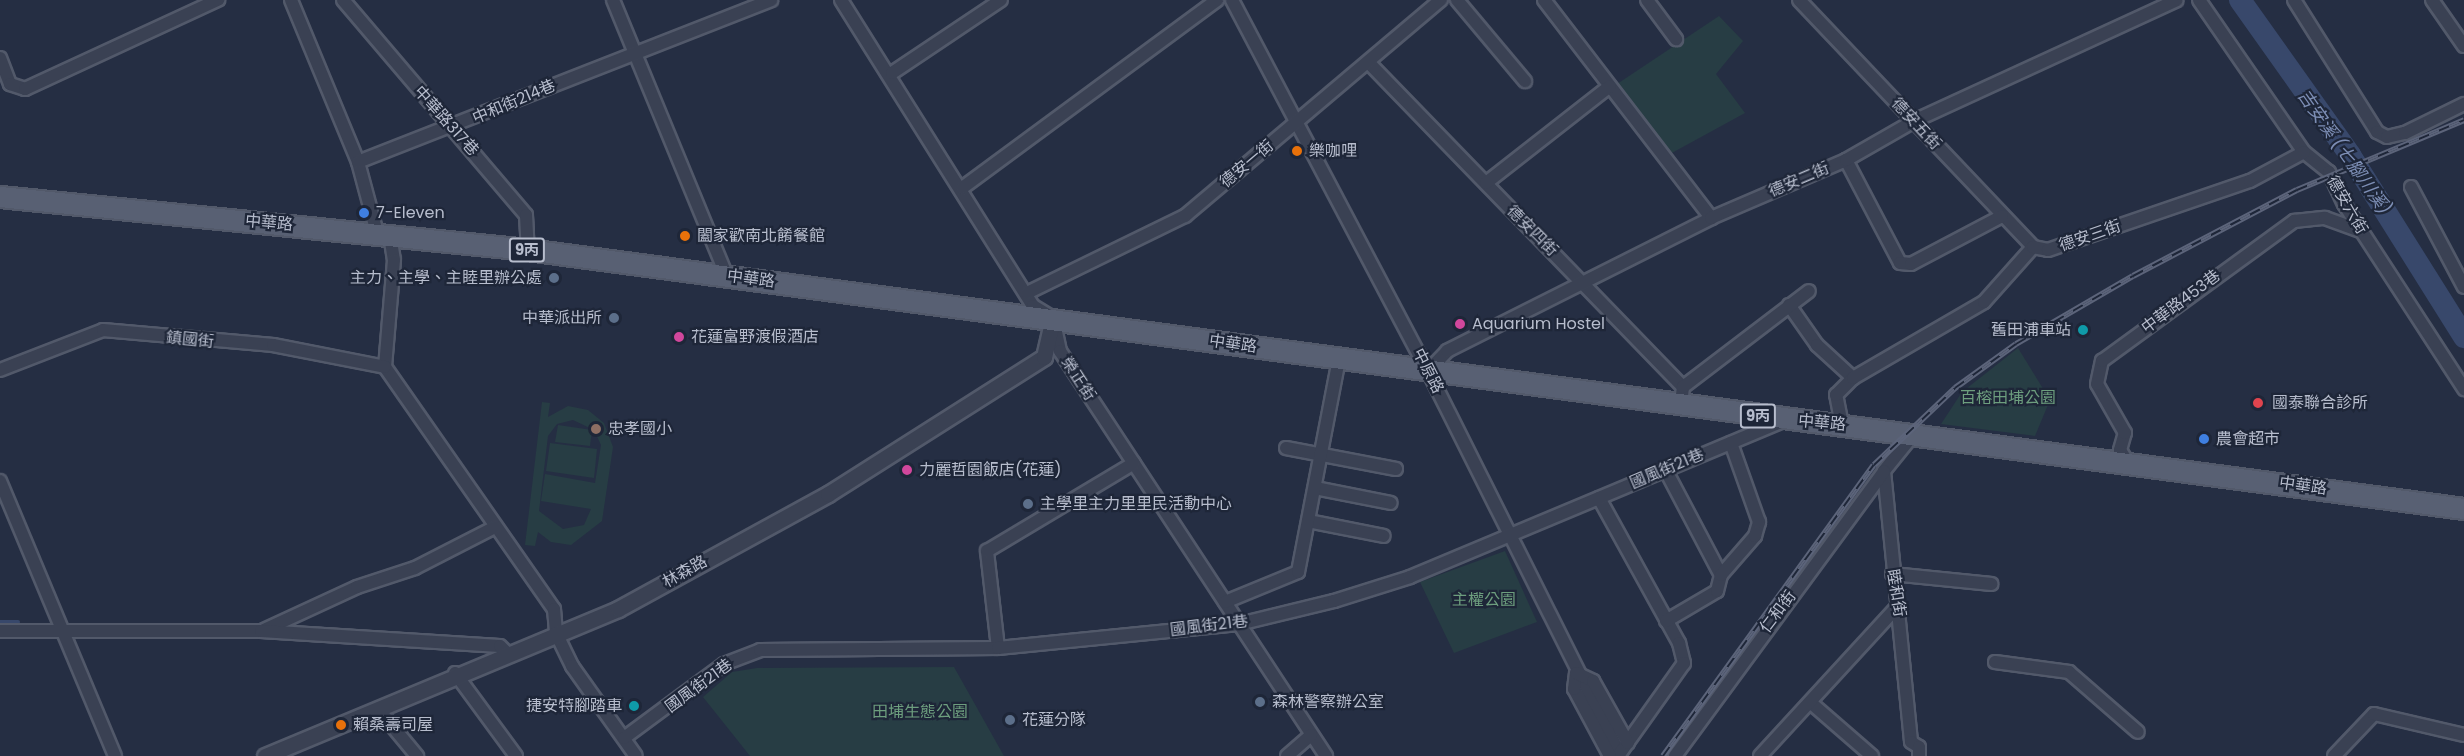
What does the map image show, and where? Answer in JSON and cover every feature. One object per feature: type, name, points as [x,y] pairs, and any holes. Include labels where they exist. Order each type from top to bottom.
[{"type":"main road","name":"中華路","points":[[0,197],[528,250],[1053,318],[1339,360],[1428,371],[1682,395],[1785,420],[1842,424],[2464,509]]},
{"type":"street","points":[[0,58],[10,84],[25,89],[218,0]]},
{"type":"street","points":[[291,0],[358,162],[394,260],[385,367],[554,609],[556,633],[636,756]]},
{"type":"street","name":"中華路317巷","points":[[343,0],[455,127],[526,215],[528,250]]},
{"type":"street","points":[[614,0],[727,276]]},
{"type":"street","name":"中和街214巷","points":[[358,162],[455,127],[771,0]]},
{"type":"street","points":[[841,0],[892,73],[1033,306],[1053,318]]},
{"type":"street","points":[[892,73],[1000,0]]},
{"type":"street","points":[[962,188],[1093,88],[1217,0]]},
{"type":"street","name":"中原路","points":[[1232,0],[1428,371],[1576,673],[1618,750]]},
{"type":"street","name":"德安一街","points":[[1027,293],[1185,216],[1369,63],[1374,53],[1441,0]]},
{"type":"street","points":[[1457,0],[1525,81]]},
{"type":"street","points":[[1544,0],[1711,218]]},
{"type":"street","points":[[1647,0],[1676,39]]},
{"type":"street","name":"德安五街","points":[[1799,0],[2001,216],[2033,247]]},
{"type":"street","name":"德安二街","points":[[1428,371],[1447,351],[1584,284],[1711,218],[1846,160],[1914,122],[2177,0]]},
{"type":"street","name":"德安六街","points":[[2199,0],[2304,152],[2329,172],[2362,232],[2464,389]]},
{"type":"street","points":[[2294,0],[2377,132],[2387,137],[2404,133],[2464,104]]},
{"type":"street","points":[[2432,0],[2464,46]]},
{"type":"street","name":"德安四街","points":[[1369,63],[1584,284],[1682,395]]},
{"type":"street","points":[[1486,183],[1610,86]]},
{"type":"street","name":"德安三街","points":[[2033,247],[2048,250],[2250,181],[2304,152]]},
{"type":"street","points":[[1846,160],[1900,263],[1911,264],[2001,216]]},
{"type":"street","points":[[2411,188],[2464,286]]},
{"type":"street","name":"中華路453巷","points":[[2128,463],[2120,450],[2125,433],[2097,384],[2102,361],[2294,221],[2325,218],[2362,232]]},
{"type":"street","points":[[1842,424],[1836,394],[1853,378],[1984,302],[2033,247]]},
{"type":"street","points":[[1682,395],[1789,305],[1809,291]]},
{"type":"street","points":[[1789,305],[1817,345],[1853,378]]},
{"type":"street","name":"榮正街","points":[[1053,318],[1060,351],[1326,756]]},
{"type":"street","name":"林森路","points":[[265,756],[379,710],[455,673],[618,609],[898,450],[1044,357],[1053,318]]},
{"type":"street","name":"鎮國街","points":[[0,370],[103,330],[273,345],[385,367]]},
{"type":"street","points":[[1225,602],[1298,572],[1323,454],[1339,360]]},
{"type":"street","name":"國風街21巷","points":[[624,738],[724,664],[760,650],[998,648],[1239,624],[1410,577],[1785,420]]},
{"type":"street","points":[[1884,471],[1913,435]]},
{"type":"street","points":[[1666,621],[1717,591],[1721,575],[1755,536],[1759,522],[1731,443]]},
{"type":"street","points":[[1286,447],[1396,469]]},
{"type":"street","points":[[998,648],[987,551],[1134,463]]},
{"type":"street","points":[[1665,469],[1721,575]]},
{"type":"street","name":"睦和街","points":[[1884,471],[1892,574],[1899,605],[1911,742],[1920,747],[1919,756]]},
{"type":"street","name":"仁和街","points":[[1675,756],[1884,471]]},
{"type":"street","points":[[0,481],[115,756]]},
{"type":"street","points":[[1316,488],[1391,503]]},
{"type":"street","points":[[1599,498],[1682,653],[1681,674],[1618,750]]},
{"type":"street","points":[[1308,521],[1384,536]]},
{"type":"street","points":[[261,631],[357,587],[415,568],[495,527]]},
{"type":"street","points":[[1892,574],[1992,584]]},
{"type":"street","points":[[1760,756],[1899,605]]},
{"type":"street","points":[[0,631],[261,631],[500,646],[507,653]]},
{"type":"street","points":[[1995,662],[2069,672],[2138,732]]},
{"type":"street","points":[[455,673],[516,756]]},
{"type":"street","points":[[1811,703],[1872,756]]},
{"type":"street","points":[[379,710],[417,756]]},
{"type":"street","points":[[2334,756],[2374,714],[2464,735]]},
{"type":"street","points":[[1287,756],[1311,735]]},
{"type":"green space","points":[[1719,16],[1743,41],[1716,74],[1745,113],[1670,154],[1617,84]]},
{"type":"green space","name":"百榕田埔公園","points":[[2018,348],[2050,400],[2035,436],[1941,424],[1962,392]]},
{"type":"green space","points":[[542,402],[550,403],[548,417],[568,406],[588,410],[604,423],[613,447],[602,521],[571,545],[551,542],[538,532],[535,546],[525,545]],"holes":[[[573,420],[594,430],[601,445],[595,483],[545,474],[541,501],[591,509],[584,525],[563,529],[539,511],[548,436],[557,424]]]},
{"type":"green space","points":[[558,425],[592,430],[590,446],[555,442]]},
{"type":"green space","points":[[550,443],[597,449],[594,478],[546,471]]},
{"type":"green space","name":"主權公園","points":[[1505,551],[1537,622],[1454,653],[1420,582]]},
{"type":"green space","name":"田埔生態公園","points":[[954,667],[1004,756],[750,756],[703,697],[732,672],[757,668]]},
{"type":"waterway","name":"吉安溪 (七腳川溪)","points":[[2240,0],[2350,155],[2464,337]]},
{"type":"waterway","points":[[0,622],[18,622]]},
{"type":"railway","points":[[1663,756],[1874,465],[1955,388],[2016,344],[2133,276],[2297,190],[2464,120]]},
{"type":"place","name":"樂咖哩","points":[[1297,151]]},
{"type":"place","name":"7-Eleven","points":[[364,213]]},
{"type":"place","name":"闔家歡南北餚餐館","points":[[685,236]]},
{"type":"place","name":"主力、主學、主睦里辦公處","points":[[554,278]]},
{"type":"place","name":"中華派出所","points":[[614,318]]},
{"type":"place","name":"Aquarium Hostel","points":[[1460,324]]},
{"type":"place","name":"舊田浦車站","points":[[2083,330]]},
{"type":"place","name":"花蓮富野渡假酒店","points":[[679,337]]},
{"type":"place","name":"國泰聯合診所","points":[[2258,403]]},
{"type":"place","name":"忠孝國小","points":[[596,429]]},
{"type":"place","name":"農會超市","points":[[2204,439]]},
{"type":"place","name":"力麗哲園飯店(花蓮)","points":[[907,470]]},
{"type":"place","name":"主學里主力里里民活動中心","points":[[1028,504]]},
{"type":"place","name":"森林警察辦公室","points":[[1260,702]]},
{"type":"place","name":"捷安特腳踏車","points":[[634,706]]},
{"type":"place","name":"花蓮分隊","points":[[1010,720]]},
{"type":"place","name":"賴桑壽司屋","points":[[341,725]]}]
